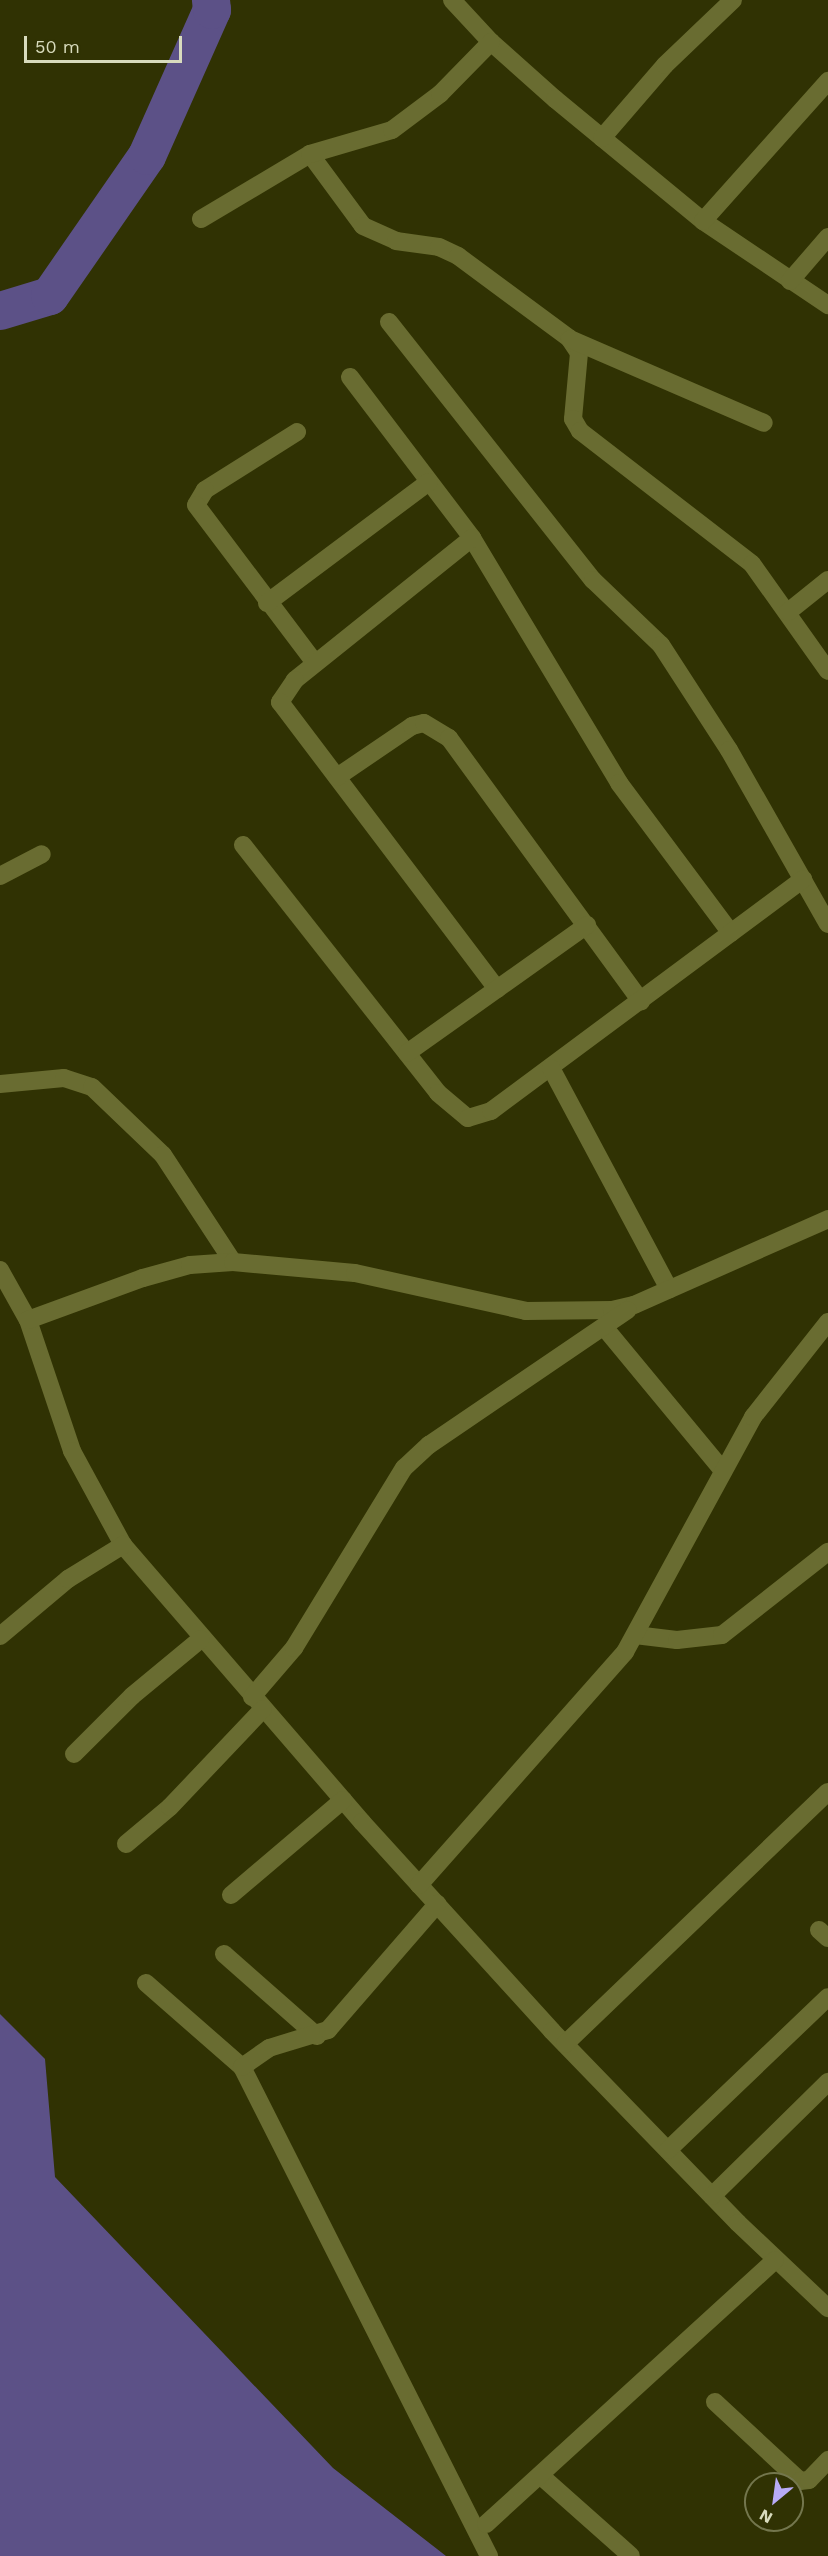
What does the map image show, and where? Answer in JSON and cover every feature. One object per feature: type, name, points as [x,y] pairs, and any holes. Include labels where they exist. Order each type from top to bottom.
[{"type":"street","points":[[452,0],[490,42],[702,221],[828,305]]},
{"type":"street","points":[[602,138],[665,65],[733,0]]},
{"type":"street","points":[[201,219],[310,154],[392,130],[412,117],[490,42]]},
{"type":"street","points":[[702,221],[828,81]]},
{"type":"street","points":[[310,154],[363,226],[396,241],[439,247],[458,256],[569,338],[764,423]]},
{"type":"street","points":[[790,281],[828,237]]},
{"type":"street","points":[[388,322],[593,580],[662,645],[729,750],[828,924]]},
{"type":"street","points":[[569,338],[579,353],[573,420],[580,431],[727,541],[752,564],[828,671]]},
{"type":"street","points":[[350,377],[472,538],[619,783],[731,933]]},
{"type":"street","points":[[297,432],[205,490],[196,505],[267,603],[315,663]]},
{"type":"street","points":[[267,603],[429,482]]},
{"type":"street","points":[[472,538],[315,663],[282,693],[280,702],[498,989]]},
{"type":"street","points":[[788,612],[828,580]]},
{"type":"street","points":[[337,777],[412,726],[424,723],[450,738],[641,1001]]},
{"type":"street","points":[[243,845],[438,1093],[468,1118],[491,1111],[803,879]]},
{"type":"street","points":[[0,876],[42,854]]},
{"type":"street","points":[[406,1053],[587,925]]},
{"type":"street","points":[[551,1068],[669,1289]]},
{"type":"street","points":[[0,1084],[64,1078],[92,1087],[163,1155],[233,1262]]},
{"type":"street","points":[[126,1844],[170,1806],[258,1703],[404,1468],[429,1445],[634,1305],[828,1219]]},
{"type":"street","points":[[28,1320],[143,1278],[190,1265],[233,1262],[355,1273],[525,1311],[575,1314],[634,1305]]},
{"type":"street","points":[[0,1270],[28,1320],[72,1451],[123,1545],[201,1639],[343,1800],[565,2044],[775,2260],[828,2308]]},
{"type":"street","points":[[419,1885],[572,1716],[635,1635],[753,1417],[828,1322]]},
{"type":"street","points":[[604,1327],[723,1472]]},
{"type":"street","points":[[0,1636],[68,1579],[123,1545]]},
{"type":"street","points":[[635,1635],[677,1640],[722,1635],[828,1552]]},
{"type":"street","points":[[74,1754],[132,1696],[201,1639]]},
{"type":"street","points":[[565,2044],[828,1792]]},
{"type":"street","points":[[231,1894],[343,1800]]},
{"type":"street","points":[[243,2067],[269,2048],[317,2036],[337,2021],[437,1904]]},
{"type":"street","points":[[224,1954],[317,2036]]},
{"type":"street","points":[[146,1983],[243,2067],[489,2556]]},
{"type":"street","points":[[668,2150],[828,1997]]},
{"type":"street","points":[[712,2196],[828,2082]]},
{"type":"street","points":[[486,2524],[775,2260]]},
{"type":"street","points":[[715,2402],[800,2481],[809,2480],[828,2460]]},
{"type":"street","points":[[541,2476],[631,2556]]},
{"type":"shaded area","points":[[0,2014],[45,2059],[55,2177],[333,2468],[446,2556],[0,2556]]},
{"type":"waterway","points":[[0,311],[50,296],[147,156],[212,10],[211,0]]}]
